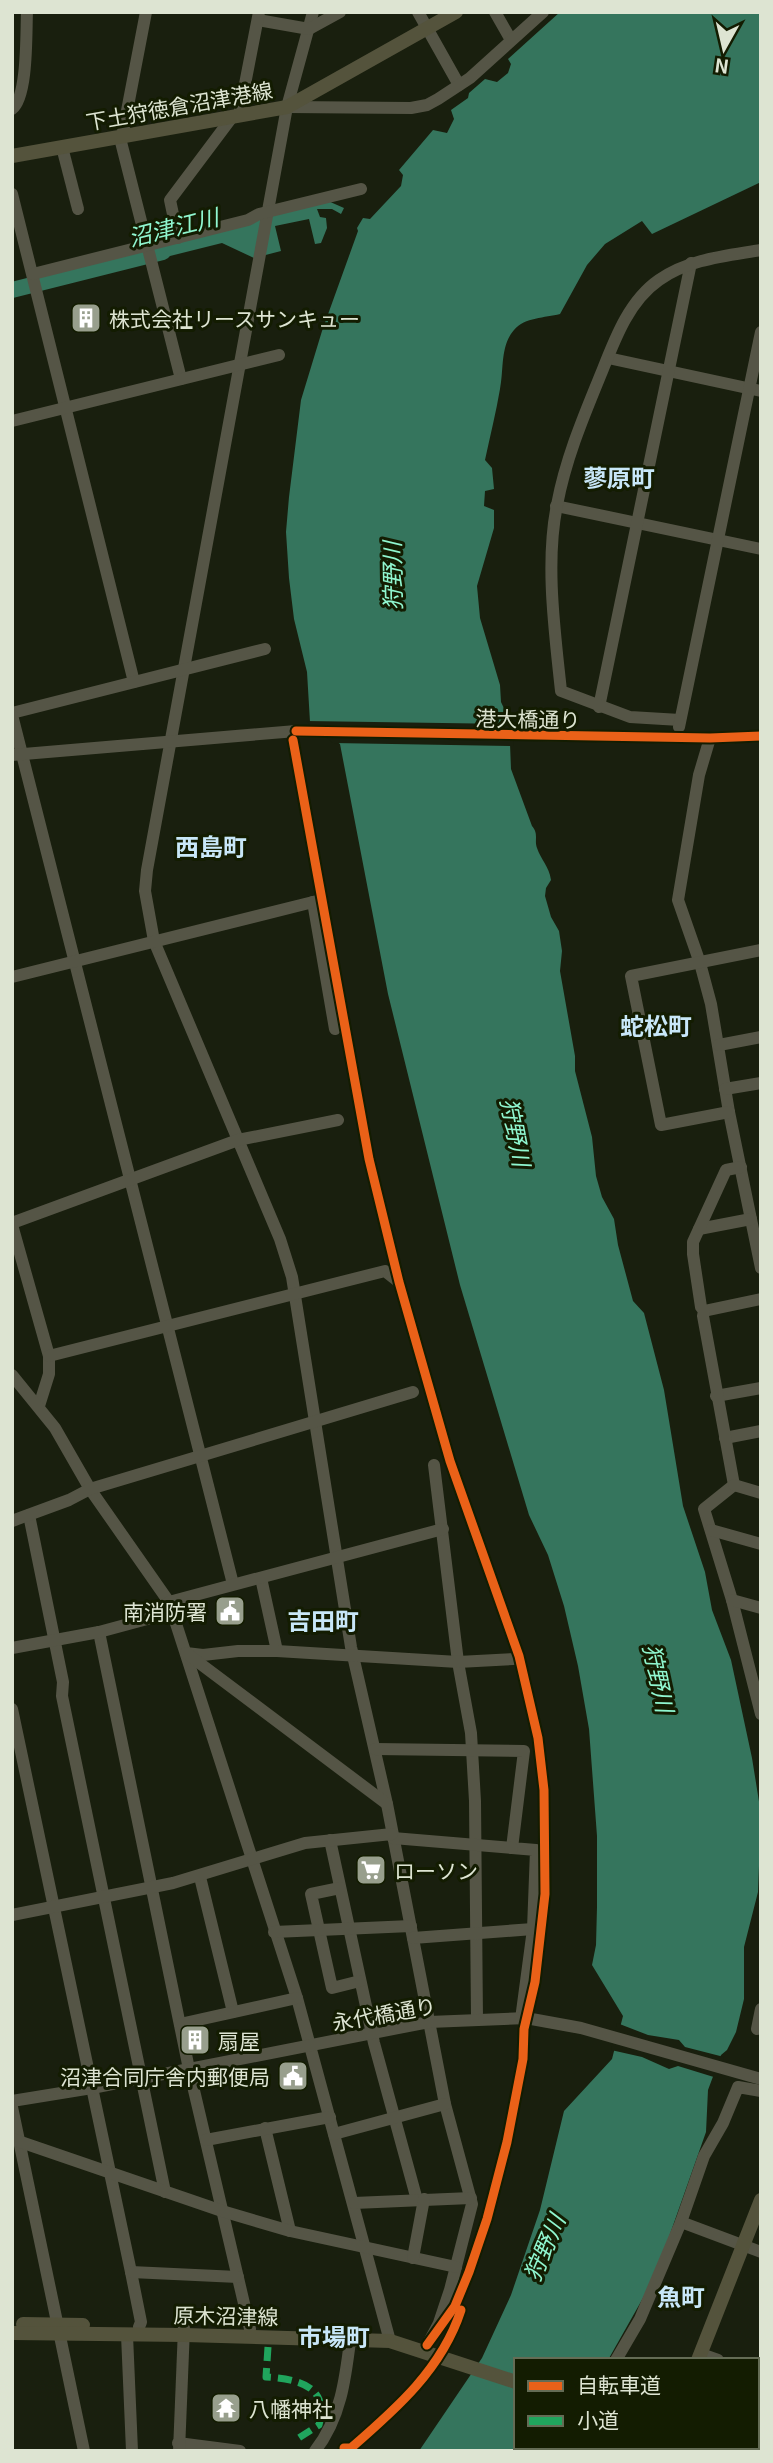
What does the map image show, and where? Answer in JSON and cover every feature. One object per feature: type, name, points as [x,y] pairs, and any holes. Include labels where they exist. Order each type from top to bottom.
[{"type":"main road","name":"下土狩徳倉沼津港線","points":[[12,156],[287,107],[456,12]]},
{"type":"main road","points":[[700,2357],[761,2200]]},
{"type":"main road","name":"原木沼津線","points":[[12,2324],[60,2329],[351,2336]]},
{"type":"main road","name":"原木沼津線","points":[[12,2333],[60,2329]]},
{"type":"main road","name":"原木沼津線","points":[[185,2331],[250,2329],[389,2338],[431,2346],[514,2373]]},
{"type":"main road","name":"原木沼津線","points":[[431,2346],[514,2381]]},
{"type":"street","points":[[12,109],[20,98],[27,12]]},
{"type":"street","points":[[146,12],[121,142],[181,379]]},
{"type":"street","points":[[313,12],[287,107],[258,257],[145,891],[154,941],[292,1277],[335,1558],[354,1656],[387,1804],[445,2104],[472,2204],[456,2267],[431,2346]]},
{"type":"street","points":[[178,238],[170,200],[236,115],[259,16],[309,29],[340,12]]},
{"type":"street","points":[[418,12],[459,85]]},
{"type":"street","points":[[495,12],[511,40]]},
{"type":"street","points":[[287,107],[411,108],[426,105],[482,69],[543,12]]},
{"type":"street","points":[[62,147],[78,209]]},
{"type":"street","points":[[33,274],[361,189]]},
{"type":"street","points":[[12,194],[134,682]]},
{"type":"street","points":[[680,720],[630,717],[561,691],[553,606],[556,506],[575,437],[616,336],[635,304],[658,280],[691,263],[761,250]]},
{"type":"street","points":[[599,707],[691,263]]},
{"type":"street","points":[[678,737],[717,541],[755,390],[761,332]]},
{"type":"street","points":[[12,421],[279,355]]},
{"type":"street","points":[[608,358],[755,390]]},
{"type":"street","points":[[556,506],[761,549]]},
{"type":"street","points":[[233,1584],[75,961],[17,755],[12,714],[265,649]]},
{"type":"street","name":"港大橋通り","points":[[17,755],[296,731],[710,738],[760,736]]},
{"type":"street","points":[[710,738],[699,775],[678,900],[700,963],[719,1045],[729,1112],[751,1219],[758,1238],[761,1268]]},
{"type":"street","points":[[12,977],[317,901],[335,1029]]},
{"type":"street","points":[[729,1112],[661,1125],[631,976],[761,950]]},
{"type":"street","points":[[719,1045],[761,1037]]},
{"type":"street","points":[[725,1090],[761,1083]]},
{"type":"street","points":[[39,1406],[49,1374],[49,1356],[12,1224],[238,1140],[338,1120]]},
{"type":"street","points":[[734,1485],[692,1254],[693,1242],[726,1170],[741,1167]]},
{"type":"street","points":[[699,1229],[751,1219]]},
{"type":"street","points":[[49,1356],[385,1271],[399,1282]]},
{"type":"street","points":[[704,1311],[761,1299]]},
{"type":"street","points":[[12,1375],[39,1406],[90,1489],[171,1607],[297,1998],[389,2338]]},
{"type":"street","points":[[716,1396],[761,1388]]},
{"type":"street","points":[[12,1521],[90,1489],[413,1392]]},
{"type":"street","points":[[724,1438],[761,1432]]},
{"type":"street","points":[[434,1465],[458,1662],[472,1750],[477,2020]]},
{"type":"street","points":[[734,1485],[761,1493]]},
{"type":"street","points":[[734,1485],[704,1509],[732,1600],[760,1710]]},
{"type":"street","points":[[29,1515],[63,1682],[62,1696],[165,2192]]},
{"type":"street","points":[[12,1648],[99,1632],[233,1584],[443,1529]]},
{"type":"street","points":[[711,1530],[761,1544]]},
{"type":"street","points":[[261,1578],[278,1651]]},
{"type":"street","points":[[732,1600],[761,1608]]},
{"type":"street","points":[[99,1632],[189,2069],[250,2329]]},
{"type":"street","points":[[186,1653],[203,1655],[238,1651],[278,1651],[458,1662],[513,1659],[519,1656]]},
{"type":"street","points":[[186,1653],[387,1804]]},
{"type":"street","points":[[12,1709],[141,2322],[133,2331],[132,2451]]},
{"type":"street","points":[[375,1749],[524,1751],[512,1848]]},
{"type":"street","points":[[12,1914],[200,1877],[305,1843],[393,1836],[536,1850],[526,2019]]},
{"type":"street","points":[[330,1840],[372,2034],[421,2199],[413,2258]]},
{"type":"street","points":[[200,1877],[233,2012]]},
{"type":"street","points":[[340,1888],[311,1894],[332,1988],[360,1981]]},
{"type":"street","points":[[274,1932],[349,1929],[476,1934],[533,1929]]},
{"type":"street","points":[[180,2024],[297,1998]]},
{"type":"street","points":[[757,2029],[761,2008]]},
{"type":"street","name":"永代橋通り","points":[[12,2101],[92,2088],[429,2022],[477,2020],[526,2019],[581,2028],[761,2079]]},
{"type":"street","points":[[617,2358],[640,2319],[681,2221],[704,2156],[723,2123],[738,2087],[761,2091]]},
{"type":"street","points":[[334,2134],[445,2104]]},
{"type":"street","points":[[12,2107],[16,2140],[60,2329],[84,2451]]},
{"type":"street","points":[[206,2140],[330,2116]]},
{"type":"street","points":[[265,2128],[289,2231]]},
{"type":"street","points":[[16,2140],[165,2192],[289,2231],[456,2267]]},
{"type":"street","points":[[354,2203],[471,2198]]},
{"type":"street","points":[[681,2221],[761,2252]]},
{"type":"street","points":[[131,2272],[238,2277]]},
{"type":"street","points":[[185,2331],[179,2447],[240,2451]]},
{"type":"street","points":[[315,2451],[326,2437],[342,2393],[351,2336]]},
{"type":"water","name":"狩野川","points":[[560,12],[761,12],[761,182],[652,234],[642,221],[605,244],[587,265],[560,314],[524,323],[514,330],[506,343],[485,460],[492,468],[494,489],[485,491],[484,506],[494,510],[494,528],[477,586],[480,618],[500,685],[501,702],[509,719],[511,769],[535,832],[537,848],[551,880],[545,896],[551,917],[559,931],[562,951],[560,971],[575,1056],[575,1071],[592,1137],[596,1176],[602,1197],[614,1219],[633,1301],[644,1313],[664,1390],[683,1506],[705,1572],[712,1610],[731,1660],[761,1814],[758,1892],[744,1947],[744,1999],[736,2032],[727,2050],[721,2055],[708,2090],[706,2132],[658,2268],[643,2298],[609,2358],[514,2358],[514,2449],[546,2449],[545,2451],[419,2451],[482,2358],[511,2295],[540,2210],[564,2111],[612,2059],[623,2016],[592,1965],[596,1945],[597,1836],[589,1729],[578,1666],[564,1606],[548,1555],[529,1515],[460,1285],[388,994],[340,744],[310,722],[307,672],[294,619],[286,532],[301,400],[357,228],[363,218],[370,219],[401,186],[403,175],[399,170],[433,130],[447,133],[454,119],[451,110],[468,98],[469,93],[485,79],[497,82],[508,73],[511,64],[508,59]]},
{"type":"water","points":[[328,201],[344,208],[341,214],[332,209],[317,209],[320,217],[326,218],[327,228],[321,243],[315,244],[309,219],[275,226],[281,251],[254,258],[222,243],[154,260],[146,252],[261,217]]},
{"type":"pier","points":[[306,721],[513,724],[514,746],[333,743]]},
{"type":"pier","points":[[617,2023],[648,2035],[679,2040],[685,2047],[724,2057],[717,2078],[678,2066],[669,2069],[642,2057],[611,2050]]},
{"type":"waterway","name":"沼津江川","points":[[12,290],[163,252]]},
{"type":"marked path","points":[[268,2347],[266,2377],[299,2383],[308,2387],[320,2401],[319,2425],[297,2439]]},
{"type":"cycle path","points":[[296,731],[710,738],[761,736]]},
{"type":"cycle path","points":[[293,740],[369,1159],[399,1282],[450,1461],[519,1656],[538,1738],[544,1790],[545,1894],[535,1982],[524,2029],[523,2059],[507,2142],[487,2219],[469,2272],[455,2306],[427,2345]]},
{"type":"cycle path","points":[[344,2448],[351,2448],[416,2386],[442,2351],[461,2310]]},
{"type":"place","name":"株式会社リースサンキュー","points":[[86,318]]},
{"type":"place","name":"南消防署","points":[[230,1611]]},
{"type":"place","name":"ローソン","points":[[371,1870]]},
{"type":"place","name":"扇屋","points":[[195,2040]]},
{"type":"place","name":"沼津合同庁舎内郵便局","points":[[293,2076]]},
{"type":"place","name":"八幡神社","points":[[226,2408]]},
{"type":"district","name":"蓼原町","points":[[619,476]]},
{"type":"district","name":"西島町","points":[[211,845]]},
{"type":"district","name":"蛇松町","points":[[656,1024]]},
{"type":"district","name":"吉田町","points":[[323,1619]]},
{"type":"district","name":"魚町","points":[[681,2295]]},
{"type":"district","name":"市場町","points":[[334,2335]]}]
